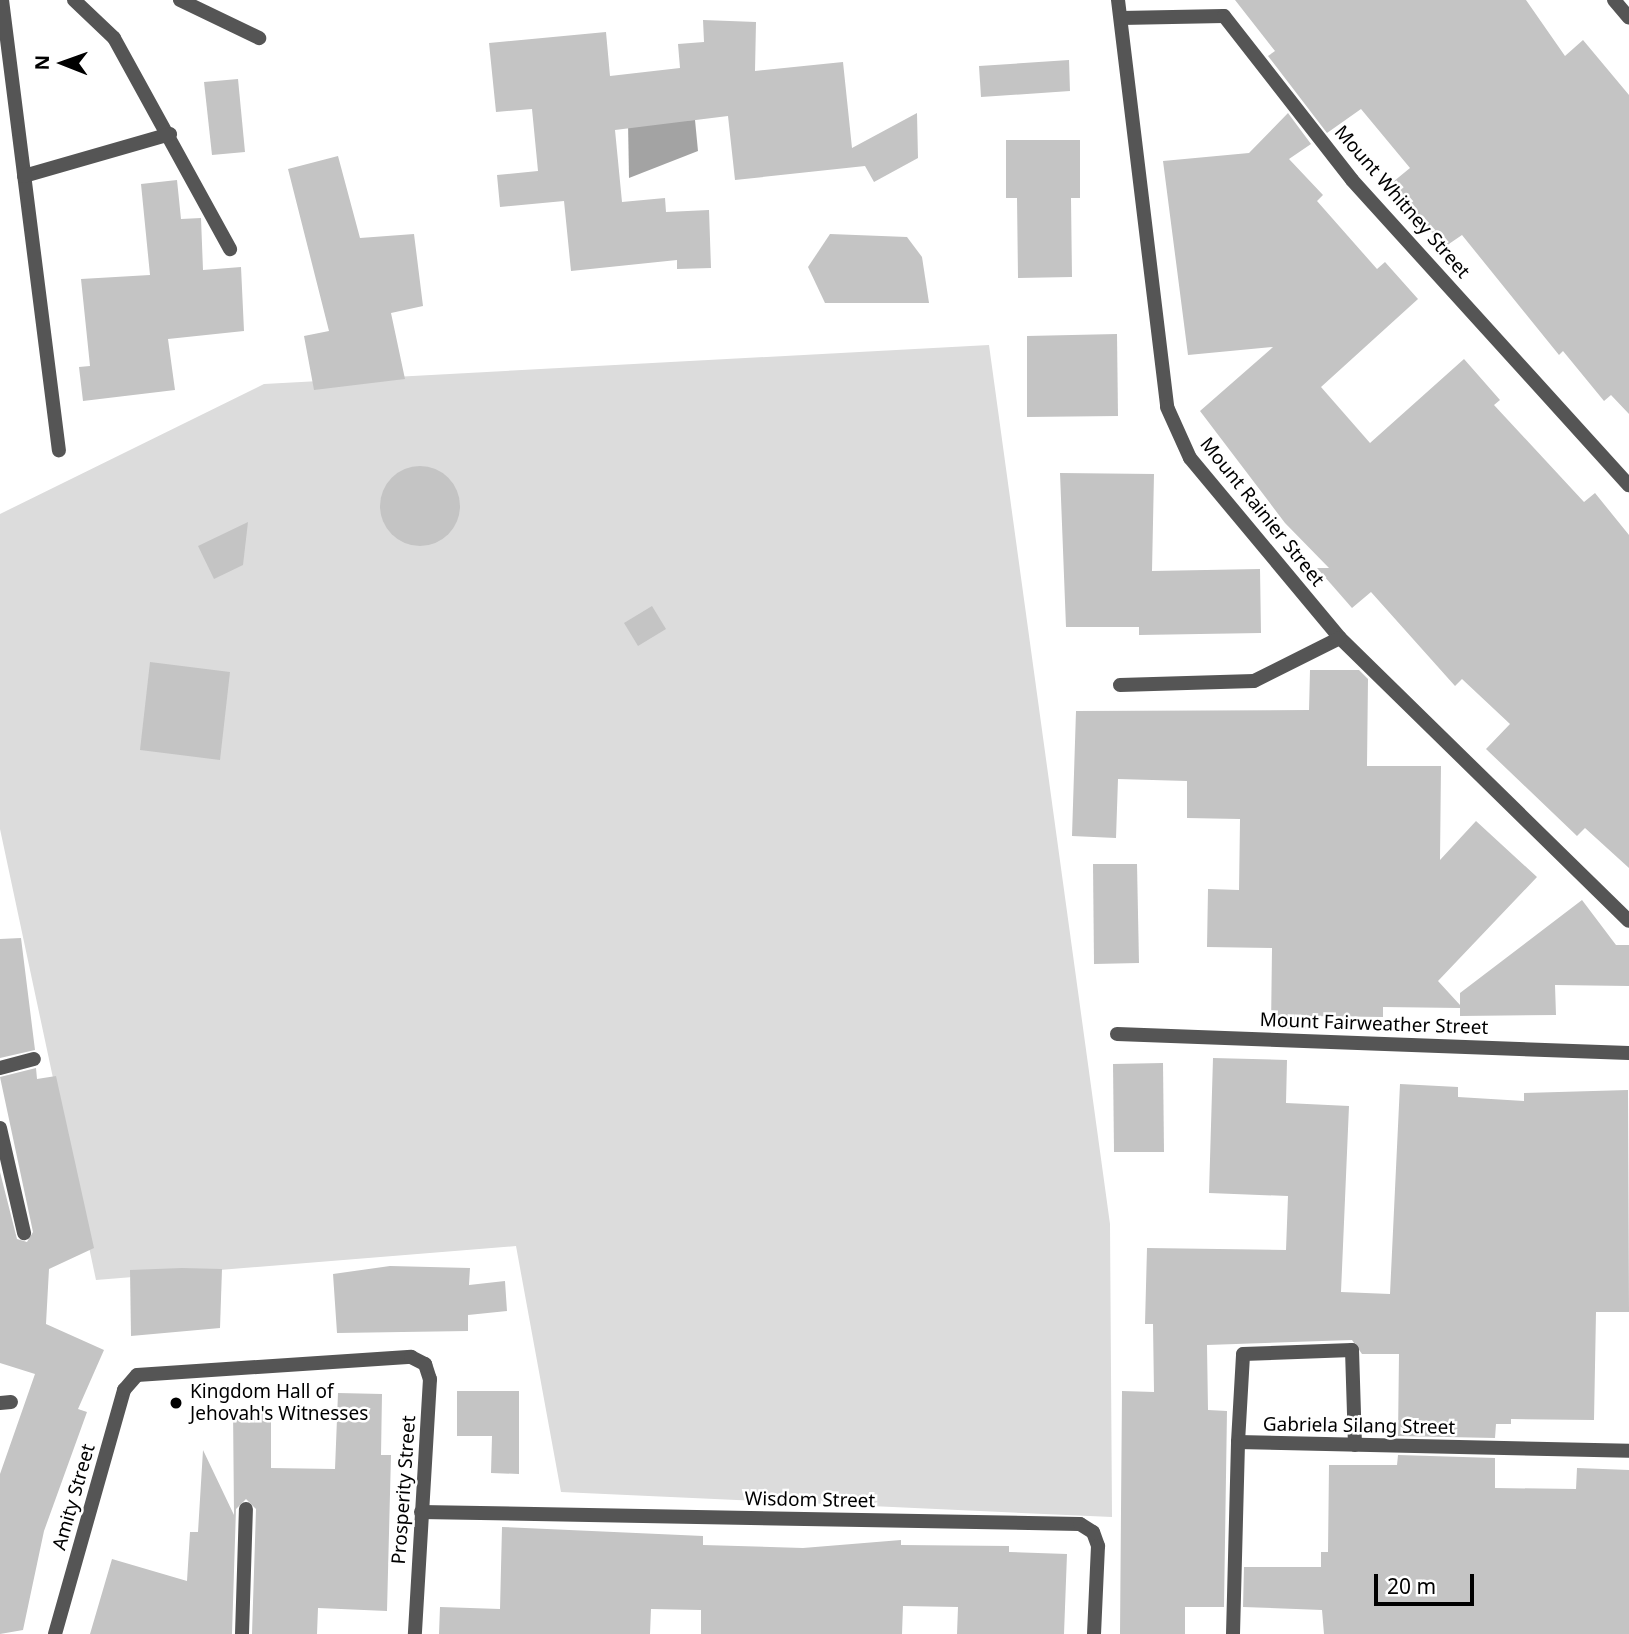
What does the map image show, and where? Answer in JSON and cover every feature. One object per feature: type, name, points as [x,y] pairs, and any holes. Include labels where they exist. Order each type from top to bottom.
[{"type":"street","points":[[2,0],[59,450]]},
{"type":"street","points":[[75,0],[114,38],[170,134],[230,249]]},
{"type":"street","points":[[180,0],[259,38]]},
{"type":"street","name":"Mount Rainier Street","points":[[1118,0],[1167,407],[1190,458],[1340,638],[1629,921]]},
{"type":"street","points":[[1614,0],[1629,18]]},
{"type":"street","name":"Mount Whitney Street","points":[[1121,18],[1224,16],[1352,180],[1629,485]]},
{"type":"street","points":[[24,176],[170,134]]},
{"type":"street","points":[[1120,685],[1254,681],[1340,638]]},
{"type":"street","name":"Mount Fairweather Street","points":[[1117,1034],[1629,1053]]},
{"type":"street","points":[[0,1069],[34,1059]]},
{"type":"street","points":[[0,1128],[24,1233]]},
{"type":"street","points":[[1238,1442],[1243,1354],[1352,1350],[1354,1445]]},
{"type":"street","name":"Prosperity Street","points":[[137,1375],[411,1357],[425,1364],[430,1379],[415,1634]]},
{"type":"street","name":"Amity Street","points":[[55,1634],[124,1390],[137,1375]]},
{"type":"street","name":"Gabriela Silang Street","points":[[1233,1634],[1238,1442],[1629,1451]]},
{"type":"street","points":[[242,1634],[246,1509]]},
{"type":"street","name":"Wisdom Street","points":[[421,1512],[1080,1524],[1093,1532],[1098,1546],[1094,1634]]},
{"type":"shaded area","points":[[695,120],[698,151],[629,178],[628,122]]},
{"type":"shaded area","points":[[989,345],[1110,1224],[1112,1517],[561,1492],[516,1246],[96,1280],[0,829],[0,514],[264,384]]},
{"type":"building","points":[[1235,0],[1526,0],[1565,56],[1583,40],[1629,95],[1629,414],[1611,395],[1604,401],[1563,351],[1559,355],[1462,235],[1443,248],[1425,223],[1420,228],[1388,186],[1410,168],[1361,109],[1327,133],[1268,56],[1275,51]]},
{"type":"building","points":[[703,20],[756,22],[755,71],[843,62],[852,148],[917,113],[918,158],[874,182],[865,166],[735,180],[728,116],[615,130],[622,202],[665,198],[666,212],[709,210],[711,268],[677,269],[677,260],[571,271],[564,201],[500,207],[497,175],[538,171],[532,109],[496,112],[489,43],[606,32],[610,76],[680,68],[678,44],[704,42]]},
{"type":"building","points":[[1069,60],[1070,91],[981,97],[979,66]]},
{"type":"building","points":[[238,79],[245,152],[212,155],[204,82]]},
{"type":"building","points":[[1288,113],[1311,144],[1289,159],[1323,195],[1317,201],[1377,269],[1385,262],[1418,299],[1321,387],[1370,443],[1464,359],[1500,400],[1494,405],[1584,502],[1595,493],[1629,535],[1629,868],[1585,828],[1577,836],[1486,749],[1510,724],[1462,679],[1455,686],[1371,592],[1352,608],[1317,568],[1329,568],[1285,523],[1200,411],[1273,347],[1188,355],[1163,161],[1249,153]]},
{"type":"building","points":[[1006,140],[1080,140],[1080,198],[1071,198],[1072,277],[1018,278],[1017,198],[1006,198]]},
{"type":"building","points":[[338,156],[360,238],[414,234],[423,306],[391,313],[405,379],[314,390],[304,336],[329,331],[288,169]]},
{"type":"building","points":[[177,180],[181,219],[201,218],[203,270],[241,267],[244,331],[168,339],[175,390],[83,401],[79,367],[90,366],[81,279],[150,275],[141,184]]},
{"type":"building","points":[[830,234],[907,237],[922,257],[929,303],[825,303],[808,267]]},
{"type":"building","points":[[1117,334],[1118,416],[1027,417],[1027,336]]},
{"type":"building","points":[[420,466],[435,469],[448,478],[457,491],[460,506],[457,521],[448,534],[435,543],[420,546],[405,543],[392,534],[383,521],[380,506],[383,491],[392,478],[405,469]]},
{"type":"building","points":[[1060,473],[1154,474],[1152,571],[1260,569],[1261,633],[1139,635],[1139,627],[1066,627]]},
{"type":"building","points":[[248,522],[243,565],[214,579],[198,546]]},
{"type":"building","points":[[652,606],[666,629],[638,646],[624,623]]},
{"type":"building","points":[[150,662],[230,672],[220,760],[140,750]]},
{"type":"building","points":[[1310,670],[1359,670],[1368,679],[1367,766],[1441,766],[1440,860],[1476,821],[1537,877],[1438,981],[1460,1005],[1460,993],[1582,900],[1616,945],[1629,945],[1629,986],[1555,985],[1556,1015],[1460,1016],[1460,1008],[1383,1007],[1383,1017],[1307,1016],[1306,1029],[1271,1028],[1272,948],[1207,947],[1208,889],[1239,890],[1240,819],[1187,818],[1187,781],[1118,779],[1116,838],[1072,836],[1076,711],[1309,710]]},
{"type":"building","points":[[1093,864],[1137,864],[1139,963],[1094,964]]},
{"type":"building","points":[[21,938],[35,1050],[0,1058],[0,939]]},
{"type":"building","points":[[1213,1058],[1287,1060],[1286,1103],[1349,1106],[1341,1292],[1390,1294],[1400,1084],[1458,1087],[1458,1097],[1524,1101],[1524,1093],[1628,1090],[1629,1312],[1596,1312],[1594,1420],[1511,1419],[1511,1424],[1496,1424],[1495,1438],[1398,1436],[1399,1354],[1362,1354],[1352,1340],[1207,1345],[1208,1410],[1227,1411],[1224,1607],[1185,1607],[1185,1634],[1120,1634],[1122,1391],[1154,1392],[1153,1324],[1145,1324],[1147,1248],[1286,1250],[1288,1196],[1209,1193]]},
{"type":"building","points":[[1163,1063],[1164,1152],[1114,1152],[1113,1064]]},
{"type":"building","points":[[36,1068],[37,1079],[56,1076],[94,1248],[49,1269],[46,1324],[104,1350],[78,1409],[87,1412],[44,1531],[23,1630],[0,1634],[0,1474],[35,1374],[0,1363],[0,1172],[17,1239],[27,1242],[33,1232],[0,1077]]},
{"type":"building","points":[[390,1266],[470,1268],[469,1285],[505,1281],[507,1311],[468,1315],[468,1331],[337,1333],[333,1274]]},
{"type":"building","points":[[222,1269],[220,1328],[131,1336],[130,1270]]},
{"type":"building","points":[[457,1391],[519,1391],[519,1474],[491,1473],[492,1436],[457,1436]]},
{"type":"building","points":[[338,1393],[382,1394],[381,1455],[391,1455],[387,1611],[318,1608],[317,1634],[252,1634],[256,1509],[246,1499],[236,1509],[232,1634],[90,1634],[112,1559],[187,1581],[190,1532],[198,1532],[203,1450],[234,1515],[233,1409],[271,1409],[271,1468],[335,1469]]},
{"type":"building","points":[[1398,1455],[1495,1458],[1495,1488],[1576,1489],[1577,1468],[1629,1470],[1629,1634],[1324,1634],[1322,1610],[1243,1607],[1244,1567],[1321,1567],[1321,1552],[1328,1552],[1329,1465],[1397,1465]]},
{"type":"building","points":[[502,1527],[703,1536],[703,1545],[803,1548],[901,1540],[901,1545],[1009,1546],[1009,1552],[1067,1554],[1064,1634],[957,1634],[958,1607],[903,1606],[902,1634],[701,1634],[701,1610],[651,1609],[650,1634],[439,1634],[440,1607],[500,1609]]},
{"type":"place","name":"Kingdom Hall of Jehovah's Witnesses","points":[[176,1403]]}]
